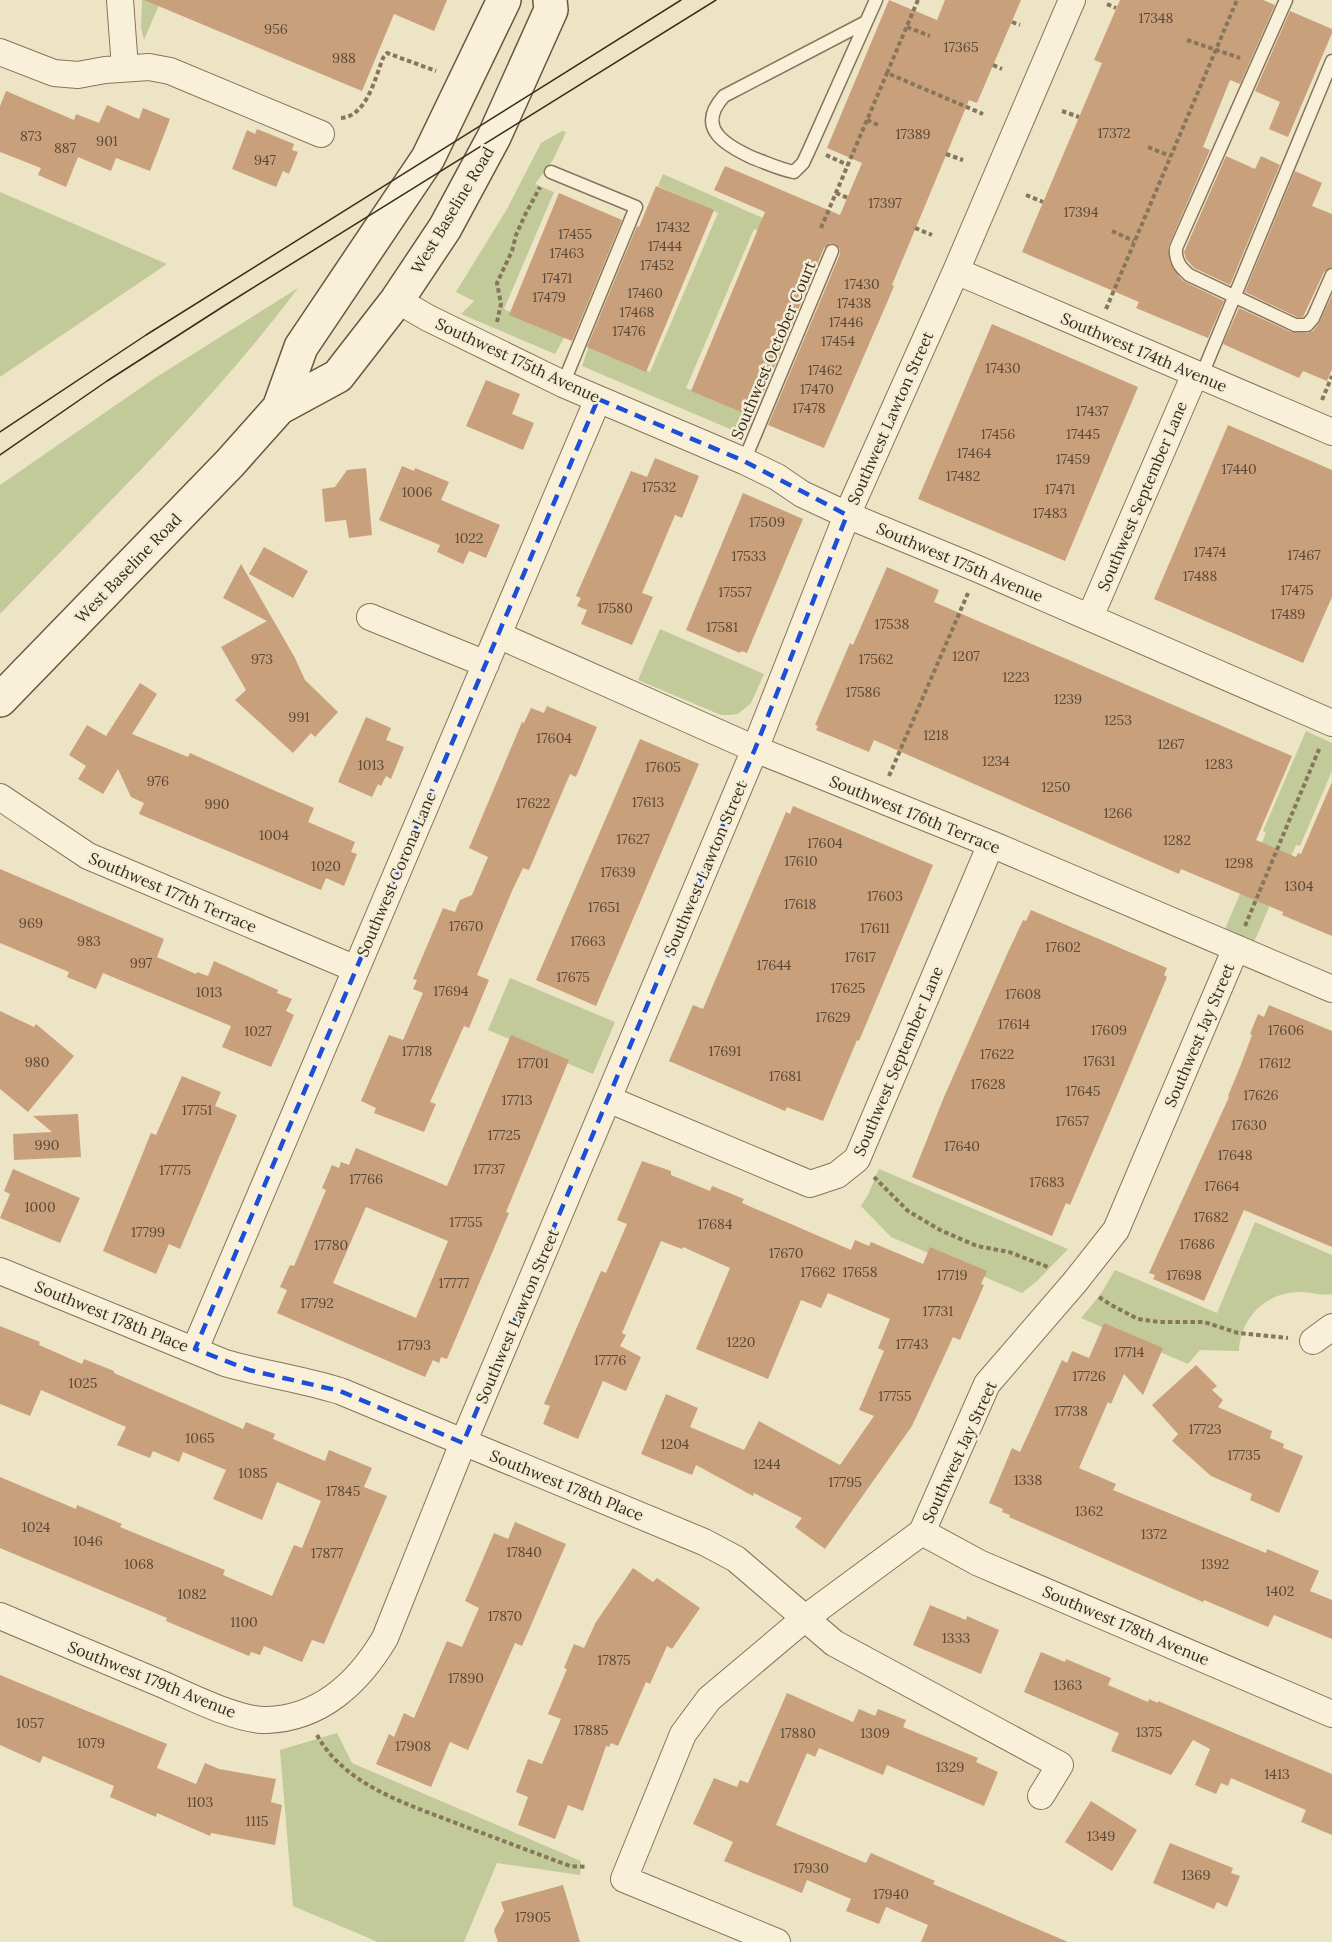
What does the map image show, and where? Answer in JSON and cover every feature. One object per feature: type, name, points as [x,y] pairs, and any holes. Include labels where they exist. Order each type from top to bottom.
[{"type":"main road","name":"West Baseline Road","points":[[279,408],[301,347],[428,158],[504,0]]},
{"type":"main road","name":"West Baseline Road","points":[[0,699],[230,463],[279,408],[338,376],[397,300],[445,228],[494,137],[551,10],[550,0]]},
{"type":"street","points":[[120,0],[125,68]]},
{"type":"street","name":"Southwest Lawton Street","points":[[313,1723],[335,1697],[354,1681],[385,1638],[464,1443],[755,749],[847,514],[956,271],[1072,0]]},
{"type":"street","points":[[0,52],[54,74],[78,75],[149,67],[171,71],[321,134]]},
{"type":"street","name":"Southwest 174th Avenue","points":[[956,271],[1332,432]]},
{"type":"street","name":"Southwest 175th Avenue","points":[[397,300],[428,318],[563,384],[744,461],[777,477],[802,494],[1332,722]]},
{"type":"street","name":"Southwest September Lane","points":[[1090,617],[1198,376]]},
{"type":"street","name":"Southwest Corona Lane","points":[[195,1349],[598,399]]},
{"type":"street","points":[[370,617],[486,664]]},
{"type":"street","name":"Southwest 176th Terrace","points":[[498,635],[755,749],[991,844],[1332,989]]},
{"type":"street","name":"Southwest 177th Terrace","points":[[0,797],[88,856],[356,969]]},
{"type":"street","name":"Southwest September Lane","points":[[608,1099],[810,1184],[837,1175],[857,1159],[991,844]]},
{"type":"street","name":"Southwest Jay Street","points":[[777,1942],[624,1879],[683,1734],[709,1699],[804,1619],[922,1532],[987,1384],[1075,1282],[1116,1230],[1236,948]]},
{"type":"street","name":"Southwest 178th Place","points":[[0,1271],[225,1363],[312,1382],[340,1391],[704,1542],[735,1558],[834,1643],[1060,1765],[1041,1796]]},
{"type":"street","name":"Southwest 178th Avenue","points":[[922,1532],[980,1563],[1332,1714]]},
{"type":"street","name":"Southwest 179th Avenue","points":[[0,1616],[219,1708],[265,1720],[289,1718],[313,1723]]},
{"type":"lane","points":[[866,22],[724,96],[717,104],[713,114],[713,126],[720,138],[730,148],[780,169],[794,172],[803,163],[876,0]]},
{"type":"lane","points":[[1286,0],[1176,248],[1175,257],[1180,267],[1189,275],[1295,325],[1307,325],[1313,318],[1332,275]]},
{"type":"lane","points":[[1198,376],[1234,298],[1332,61]]},
{"type":"lane","points":[[551,172],[636,207],[563,384]]},
{"type":"lane","name":"Southwest October Court","points":[[744,461],[832,251]]},
{"type":"path","points":[[821,228],[918,0]]},
{"type":"path","points":[[1106,309],[1237,0]]},
{"type":"path","points":[[1107,4],[1116,8]]},
{"type":"path","points":[[1012,22],[1020,25]]},
{"type":"path","points":[[907,27],[930,36]]},
{"type":"path","points":[[1187,40],[1216,48],[1257,65]]},
{"type":"path","points":[[321,134],[331,113],[340,118],[356,114],[365,102],[387,53],[464,83]]},
{"type":"path","points":[[993,65],[1002,69]]},
{"type":"path","points":[[887,73],[982,114]]},
{"type":"path","points":[[1062,111],[1079,117]]},
{"type":"path","points":[[867,120],[878,125]]},
{"type":"path","points":[[1148,147],[1170,156]]},
{"type":"path","points":[[946,154],[963,160]]},
{"type":"path","points":[[487,347],[500,315],[501,304],[497,284],[530,205],[551,172]]},
{"type":"path","points":[[836,193],[848,198]]},
{"type":"path","points":[[1026,195],[1043,202]]},
{"type":"path","points":[[915,228],[932,235]]},
{"type":"path","points":[[1112,231],[1134,241]]},
{"type":"path","points":[[1321,401],[1332,376]]},
{"type":"path","points":[[879,799],[978,569]]},
{"type":"path","points":[[1236,948],[1332,722]]},
{"type":"path","points":[[857,1159],[908,1211],[940,1230],[977,1246],[1009,1252],[1048,1267]]},
{"type":"path","points":[[1099,1297],[1138,1319],[1159,1322],[1204,1322],[1238,1333],[1322,1334]]},
{"type":"path","points":[[313,1723],[337,1761],[374,1788],[419,1808],[570,1866],[587,1867]]},
{"type":"highlighted area","points":[[598,399],[744,461],[847,515],[755,749],[463,1443],[340,1391],[249,1370],[195,1349]]},
{"type":"green space","points":[[142,0],[161,0],[144,40],[141,28]]},
{"type":"green space","points":[[562,131],[566,132],[553,160],[535,184],[554,192],[504,309],[565,336],[555,354],[461,314],[474,301],[456,292],[507,209],[541,143]]},
{"type":"green space","points":[[663,174],[820,243],[816,254],[754,229],[686,388],[746,414],[737,432],[582,366],[589,346],[650,372],[718,213],[658,186]]},
{"type":"green space","points":[[0,192],[167,264],[0,377]]},
{"type":"green space","points":[[298,288],[229,374],[192,415],[0,614],[0,485],[155,378]]},
{"type":"green space","points":[[660,629],[764,674],[751,703],[738,714],[721,715],[638,680]]},
{"type":"green space","points":[[1306,731],[1332,743],[1332,771],[1300,846],[1296,845],[1254,942],[1225,929],[1266,833],[1263,831]]},
{"type":"green space","points":[[510,978],[615,1022],[593,1074],[488,1030]]},
{"type":"green space","points":[[879,1169],[1068,1249],[1022,1293],[891,1237],[861,1206]]},
{"type":"green space","points":[[1255,1222],[1332,1255],[1332,1294],[1300,1292],[1276,1297],[1257,1309],[1250,1318],[1244,1328],[1239,1351],[1200,1350],[1188,1364],[1081,1318],[1100,1295],[1115,1270],[1217,1313]]},
{"type":"green space","points":[[337,1733],[352,1763],[581,1861],[580,1875],[497,1863],[464,1942],[378,1942],[293,1906],[280,1750]]},
{"type":"building","points":[[144,0],[447,0],[434,31],[394,14],[362,91]]},
{"type":"building","points":[[889,0],[937,20],[945,0],[1021,0],[977,103],[969,100],[892,285],[894,286],[824,448],[768,425],[840,254],[840,249],[836,244],[830,243],[824,248],[753,417],[691,391],[765,212],[714,190],[725,166],[840,215],[862,163],[827,148]]},
{"type":"building","points":[[1120,0],[1263,0],[1275,5],[1240,84],[1230,80],[1203,147],[1210,150],[1168,247],[1170,263],[1180,278],[1224,301],[1208,338],[1136,308],[1139,302],[1022,252],[1102,63],[1094,60]]},
{"type":"building","points":[[1290,11],[1332,29],[1332,33],[1288,137],[1269,129],[1280,102],[1255,91]]},
{"type":"building","points":[[6,91],[74,120],[76,114],[99,123],[107,105],[139,119],[143,108],[170,119],[150,171],[116,158],[111,171],[78,157],[66,187],[38,175],[41,168],[0,152],[0,106]]},
{"type":"building","points":[[257,129],[294,144],[292,150],[298,152],[289,174],[283,171],[276,187],[232,169],[247,130],[255,134]]},
{"type":"building","points":[[1226,156],[1255,169],[1261,156],[1280,165],[1230,285],[1194,268],[1186,259],[1184,252]]},
{"type":"building","points":[[1295,171],[1322,183],[1312,206],[1332,214],[1332,267],[1324,272],[1303,317],[1297,317],[1245,292]]},
{"type":"building","points":[[656,186],[714,210],[646,372],[587,347]]},
{"type":"building","points":[[559,193],[622,220],[572,341],[509,315]]},
{"type":"building","points":[[1332,295],[1332,369],[1327,381],[1303,371],[1299,378],[1223,344],[1239,308],[1291,332],[1307,333],[1313,331],[1319,323]]},
{"type":"building","points":[[992,324],[1138,387],[1065,561],[918,499]]},
{"type":"building","points":[[486,380],[520,394],[512,414],[534,423],[523,450],[466,426]]},
{"type":"building","points":[[1228,425],[1332,470],[1332,597],[1303,663],[1154,599]]},
{"type":"building","points":[[655,458],[699,476],[682,518],[675,515],[642,593],[653,597],[632,645],[581,624],[587,610],[577,606],[581,598],[576,596],[631,471],[647,477]]},
{"type":"building","points":[[402,466],[414,471],[415,468],[449,482],[441,500],[500,525],[486,558],[469,551],[463,564],[437,552],[440,545],[379,520]]},
{"type":"building","points":[[366,468],[372,535],[349,538],[346,520],[325,522],[322,489],[335,487],[347,470]]},
{"type":"building","points":[[743,493],[803,519],[747,653],[741,651],[740,653],[686,630]]},
{"type":"building","points":[[264,547],[308,571],[293,598],[249,574]]},
{"type":"building","points":[[241,564],[295,658],[305,680],[338,712],[315,737],[311,733],[293,753],[235,700],[246,690],[221,647],[267,621],[223,598]]},
{"type":"building","points":[[887,567],[939,590],[934,602],[1292,756],[1256,840],[1296,857],[1298,853],[1301,854],[1332,782],[1332,936],[1282,915],[1283,912],[1181,869],[1179,874],[874,740],[869,752],[816,730],[818,726],[815,725],[850,643],[853,645]]},
{"type":"building","points":[[140,683],[157,694],[132,734],[188,757],[190,753],[314,808],[308,822],[355,842],[351,852],[357,854],[344,886],[326,878],[321,890],[139,814],[144,803],[131,797],[118,769],[103,794],[78,779],[86,766],[69,755],[87,725],[106,736]]},
{"type":"building","points":[[547,706],[597,727],[576,777],[570,774],[529,870],[523,868],[512,891],[477,975],[489,980],[469,1028],[464,1026],[430,1102],[436,1104],[424,1132],[374,1113],[376,1108],[361,1101],[389,1035],[403,1040],[423,993],[413,989],[417,980],[413,979],[443,908],[455,912],[460,900],[472,895],[488,857],[469,848],[522,722],[524,723],[531,708],[544,713]]},
{"type":"building","points":[[366,717],[391,728],[386,740],[404,747],[391,779],[386,776],[381,786],[378,784],[372,797],[338,782]]},
{"type":"building","points":[[640,739],[699,764],[596,1006],[536,980]]},
{"type":"building","points":[[793,806],[933,865],[823,1121],[787,1107],[785,1111],[669,1061],[693,1005],[703,1009],[786,812],[790,814]]},
{"type":"building","points":[[0,869],[164,939],[157,957],[196,974],[197,972],[208,976],[214,961],[278,990],[277,993],[292,999],[286,1011],[294,1015],[271,1067],[222,1047],[231,1026],[103,973],[96,989],[67,977],[69,972],[0,943]]},
{"type":"building","points":[[1031,910],[1167,968],[1164,975],[1167,977],[1122,1084],[1070,1205],[1066,1203],[1052,1236],[912,1177],[944,1097],[1008,952],[1023,920],[1026,921]]},
{"type":"building","points":[[1269,1005],[1332,1031],[1332,1247],[1244,1210],[1204,1301],[1153,1279],[1155,1275],[1149,1273],[1229,1097],[1258,1014],[1264,1017]]},
{"type":"building","points":[[0,1011],[34,1027],[36,1024],[74,1056],[28,1112],[0,1089]]},
{"type":"building","points":[[511,1035],[569,1060],[506,1212],[509,1213],[447,1359],[441,1357],[439,1363],[433,1360],[425,1377],[277,1313],[287,1290],[280,1287],[290,1265],[294,1266],[326,1190],[322,1188],[332,1165],[339,1168],[341,1162],[349,1165],[356,1148],[447,1186]],"holes":[[[366,1207],[448,1241],[416,1318],[333,1283]]]},
{"type":"building","points":[[182,1076],[221,1092],[215,1106],[237,1115],[180,1249],[169,1244],[156,1274],[103,1251],[151,1133],[156,1135]]},
{"type":"building","points":[[78,1114],[81,1157],[14,1160],[13,1134],[52,1132],[33,1116]]},
{"type":"building","points":[[642,1161],[671,1171],[671,1175],[710,1191],[712,1186],[744,1199],[742,1203],[851,1250],[855,1240],[869,1246],[871,1242],[923,1264],[930,1247],[987,1271],[981,1284],[984,1285],[960,1340],[953,1337],[912,1426],[825,1549],[795,1527],[802,1518],[754,1493],[753,1496],[696,1465],[692,1475],[641,1454],[666,1394],[698,1408],[690,1427],[744,1450],[759,1421],[840,1465],[874,1416],[859,1410],[884,1351],[878,1348],[890,1319],[828,1293],[821,1308],[801,1300],[768,1379],[696,1349],[730,1268],[683,1247],[682,1249],[661,1241],[622,1333],[626,1335],[620,1346],[641,1357],[626,1391],[603,1381],[578,1439],[543,1424],[550,1406],[544,1404],[601,1271],[606,1273],[627,1224],[617,1220]]},
{"type":"building","points":[[13,1169],[80,1198],[60,1243],[0,1218],[10,1194],[4,1191]]},
{"type":"building","points":[[1104,1323],[1163,1348],[1143,1395],[1124,1374],[1111,1404],[1108,1402],[1079,1468],[1116,1484],[1113,1490],[1266,1553],[1267,1549],[1319,1571],[1310,1591],[1332,1600],[1332,1639],[1274,1615],[1268,1627],[1204,1600],[1203,1602],[1009,1517],[1010,1515],[1002,1512],[1003,1509],[989,1503],[1012,1448],[1020,1452],[1062,1360],[1067,1363],[1072,1351],[1089,1358]]},
{"type":"building","points":[[0,1326],[40,1342],[39,1345],[82,1364],[84,1359],[114,1371],[114,1373],[243,1429],[246,1422],[275,1434],[273,1439],[325,1461],[329,1450],[372,1468],[364,1487],[387,1496],[324,1644],[312,1640],[302,1662],[264,1646],[260,1655],[251,1652],[249,1656],[166,1621],[167,1618],[0,1548],[0,1477],[76,1509],[77,1505],[122,1524],[120,1527],[225,1570],[223,1575],[272,1596],[294,1545],[302,1548],[321,1501],[277,1482],[262,1520],[213,1499],[226,1470],[183,1452],[179,1462],[153,1451],[150,1458],[117,1445],[126,1427],[41,1390],[30,1416],[0,1404]]},
{"type":"building","points":[[1196,1365],[1217,1386],[1212,1390],[1223,1400],[1218,1407],[1272,1431],[1270,1438],[1284,1444],[1283,1448],[1303,1456],[1279,1513],[1250,1500],[1252,1494],[1211,1476],[1172,1441],[1178,1434],[1152,1405]]},
{"type":"building","points":[[515,1522],[566,1544],[522,1646],[515,1643],[468,1750],[450,1742],[431,1787],[376,1764],[389,1734],[394,1737],[404,1713],[414,1718],[447,1641],[462,1647],[479,1608],[465,1601],[494,1533],[508,1539]]},
{"type":"building","points":[[633,1568],[653,1582],[657,1578],[700,1608],[672,1649],[667,1646],[650,1684],[646,1682],[618,1746],[611,1743],[609,1747],[606,1746],[583,1811],[568,1805],[555,1839],[518,1825],[528,1797],[516,1792],[528,1759],[542,1764],[561,1719],[548,1714],[567,1669],[564,1668],[574,1644],[584,1648],[596,1622]]},
{"type":"building","points":[[930,1605],[966,1620],[967,1616],[999,1630],[981,1674],[913,1645]]},
{"type":"building","points":[[1041,1652],[1065,1662],[1066,1659],[1111,1678],[1108,1685],[1148,1702],[1149,1699],[1158,1703],[1158,1701],[1332,1774],[1332,1835],[1301,1822],[1306,1810],[1231,1778],[1228,1786],[1221,1783],[1216,1794],[1195,1785],[1210,1749],[1193,1740],[1171,1775],[1111,1751],[1119,1733],[1024,1692]]},
{"type":"building","points":[[0,1675],[167,1744],[157,1768],[196,1784],[205,1763],[219,1769],[276,1779],[271,1802],[282,1805],[275,1845],[211,1833],[210,1836],[157,1813],[156,1817],[110,1797],[114,1786],[43,1756],[40,1763],[0,1745]]},
{"type":"building","points":[[787,1693],[853,1722],[859,1709],[875,1716],[878,1709],[906,1720],[903,1727],[978,1758],[976,1762],[998,1772],[984,1806],[887,1765],[883,1775],[819,1748],[815,1757],[807,1753],[776,1825],[866,1863],[871,1853],[935,1881],[933,1884],[1068,1942],[921,1942],[928,1925],[886,1907],[879,1924],[846,1911],[851,1899],[807,1880],[802,1893],[724,1861],[733,1842],[693,1824],[714,1778],[737,1787],[740,1780],[748,1783]]},
{"type":"building","points":[[1091,1801],[1137,1830],[1112,1871],[1065,1842]]},
{"type":"building","points":[[1170,1843],[1233,1868],[1231,1873],[1240,1876],[1227,1907],[1217,1902],[1214,1909],[1153,1883]]},
{"type":"building","points":[[563,1885],[580,1942],[498,1942],[494,1930],[504,1911],[501,1902]]},
{"type":"tram line","points":[[0,432],[146,335],[681,0]]},
{"type":"tram line","points":[[0,455],[107,381],[227,304],[716,0]]}]
